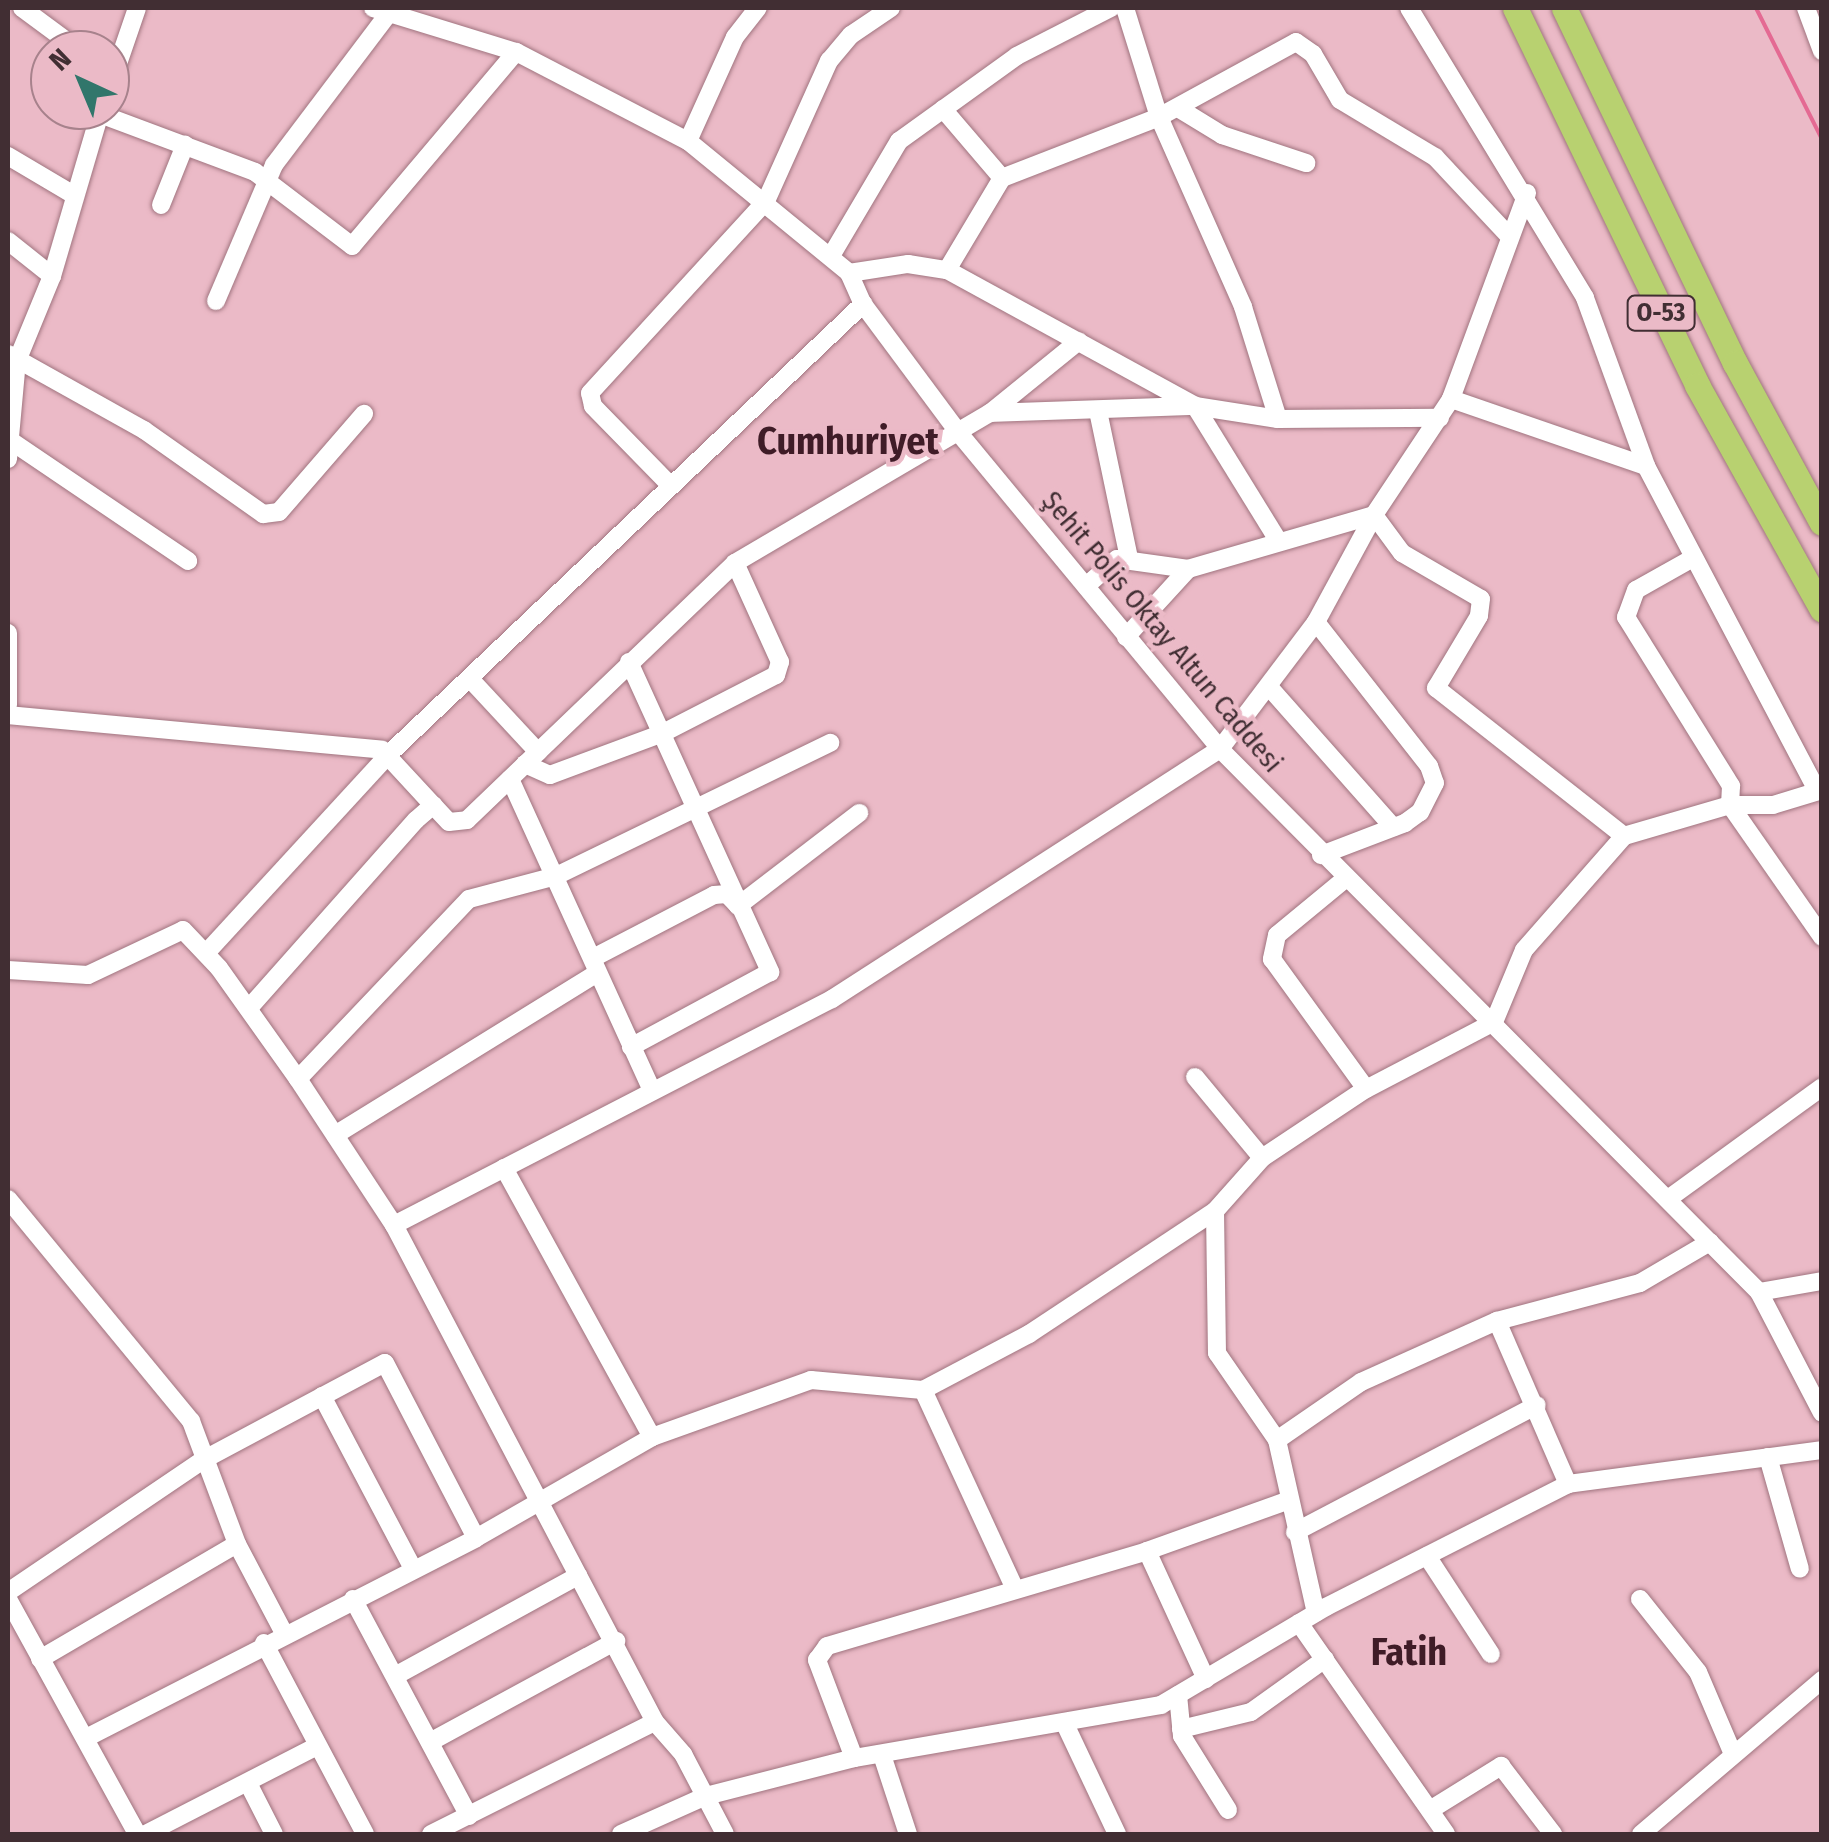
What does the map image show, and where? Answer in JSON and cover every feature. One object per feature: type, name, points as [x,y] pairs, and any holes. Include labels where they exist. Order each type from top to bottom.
[{"type":"highway","name":"O-53","points":[[1516,8],[1697,385],[1822,610]]},
{"type":"highway","name":"O-53","points":[[1564,8],[1727,346],[1822,523]]},
{"type":"street","points":[[22,8],[52,30]]},
{"type":"street","points":[[688,142],[735,36],[757,8]]},
{"type":"street","points":[[671,486],[594,406],[590,393],[766,201],[829,61],[852,35],[890,8]]},
{"type":"street","points":[[830,256],[899,141],[1017,56],[1111,8]]},
{"type":"street","points":[[1125,8],[1159,117],[1243,307],[1278,419]]},
{"type":"street","points":[[86,1738],[264,1642],[476,1538],[536,1498],[652,1436],[811,1380],[924,1390],[1029,1334],[1216,1211],[1262,1158],[1366,1089],[1494,1022],[1533,938],[1624,836],[1730,805],[1773,805],[1819,791],[1646,466],[1585,298],[1527,193],[1409,8]]},
{"type":"street","points":[[1806,8],[1822,51]]},
{"type":"street","points":[[216,302],[266,181],[381,10]]},
{"type":"street","name":"Şehit Polis Oktay Altun Caddesi","points":[[381,10],[516,52],[688,142],[766,201],[849,273],[863,304],[958,432],[1220,749],[1344,880],[1494,1022],[1760,1292],[1822,1414]]},
{"type":"street","points":[[946,270],[1002,178],[1159,117],[1296,42],[1312,54],[1340,100],[1434,157],[1508,234]]},
{"type":"street","points":[[130,124],[266,181],[352,246],[516,52]]},
{"type":"street","points":[[1178,108],[1222,135],[1306,164]]},
{"type":"street","points":[[943,109],[1002,178]]},
{"type":"street","points":[[94,130],[52,276],[12,358],[9,450],[188,561]]},
{"type":"street","points":[[162,205],[184,145]]},
{"type":"street","points":[[8,156],[74,195]]},
{"type":"street","points":[[394,1225],[651,1089],[832,1000],[1220,749],[1270,688],[1316,622],[1374,515],[1451,399],[1508,234],[1527,193]]},
{"type":"street","points":[[8,241],[52,276]]},
{"type":"street","points":[[849,273],[908,264],[946,270],[1194,406],[1276,539]]},
{"type":"street","points":[[208,952],[389,754],[472,681],[863,304]]},
{"type":"street","points":[[8,715],[389,754],[433,805],[457,825],[510,779],[735,562],[990,412],[1079,341]]},
{"type":"street","points":[[12,358],[144,430],[263,514],[279,512],[364,414]]},
{"type":"street","points":[[1451,399],[1646,466]]},
{"type":"street","points":[[990,412],[1098,412],[1194,406],[1278,419],[1440,418]]},
{"type":"street","points":[[1098,412],[1129,558]]},
{"type":"street","points":[[1126,636],[1188,570],[1276,539],[1374,515]]},
{"type":"street","points":[[1374,515],[1402,553],[1482,599],[1479,616],[1436,688],[1624,836]]},
{"type":"street","points":[[1086,586],[1117,558],[1188,570]]},
{"type":"street","points":[[1693,558],[1636,590],[1626,618],[1731,786],[1730,805],[1822,937]]},
{"type":"street","points":[[472,681],[550,775],[663,732],[780,670],[735,562]]},
{"type":"street","points":[[1316,622],[1429,766],[1434,783],[1420,812],[1394,827],[1321,855]]},
{"type":"street","points":[[8,634],[8,705]]},
{"type":"street","points":[[628,662],[698,810],[768,976],[632,1047]]},
{"type":"street","points":[[1270,688],[1394,827]]},
{"type":"street","points":[[298,1079],[470,899],[556,876],[830,744]]},
{"type":"street","points":[[510,779],[651,1089]]},
{"type":"street","points":[[249,1008],[433,805]]},
{"type":"street","points":[[738,906],[859,813]]},
{"type":"street","points":[[1344,880],[1276,935],[1272,959],[1366,1089]]},
{"type":"street","points":[[335,1134],[714,895],[727,894],[738,906]]},
{"type":"street","points":[[8,970],[88,975],[172,931],[184,930],[208,952],[394,1225],[536,1498],[616,1641],[655,1722],[706,1796],[725,1834]]},
{"type":"street","points":[[1196,1077],[1262,1158]]},
{"type":"street","points":[[1668,1199],[1822,1087]]},
{"type":"street","points":[[504,1168],[652,1436]]},
{"type":"street","points":[[8,1199],[192,1421],[203,1460],[237,1544],[284,1632]]},
{"type":"street","points":[[1216,1211],[1217,1353],[1277,1440],[1287,1501],[1316,1613]]},
{"type":"street","points":[[1277,1440],[1361,1382],[1497,1321],[1640,1283],[1710,1242]]},
{"type":"street","points":[[1760,1292],[1822,1281]]},
{"type":"street","points":[[1497,1321],[1537,1405],[1568,1484]]},
{"type":"street","points":[[136,1834],[8,1596],[203,1460],[385,1363],[476,1538]]},
{"type":"street","points":[[924,1390],[1015,1588]]},
{"type":"street","points":[[322,1396],[412,1567]]},
{"type":"street","points":[[1295,1532],[1537,1405]]},
{"type":"street","points":[[621,1834],[706,1796],[854,1758],[1161,1705],[1316,1613],[1568,1484],[1822,1450]]},
{"type":"street","points":[[1768,1457],[1800,1570]]},
{"type":"street","points":[[854,1758],[820,1652],[1015,1588],[1147,1551],[1287,1501]]},
{"type":"street","points":[[40,1660],[237,1544]]},
{"type":"street","points":[[1147,1551],[1206,1679]]},
{"type":"street","points":[[1427,1556],[1491,1654]]},
{"type":"street","points":[[395,1676],[578,1576]]},
{"type":"street","points":[[353,1599],[469,1816]]},
{"type":"street","points":[[1640,1600],[1698,1672],[1733,1754]]},
{"type":"street","points":[[1299,1623],[1446,1834]]},
{"type":"street","points":[[430,1742],[616,1641]]},
{"type":"street","points":[[264,1642],[315,1747],[365,1834]]},
{"type":"street","points":[[1182,1729],[1251,1712],[1325,1660]]},
{"type":"street","points":[[1641,1834],[1822,1680]]},
{"type":"street","points":[[1178,1696],[1182,1729],[1228,1810]]},
{"type":"street","points":[[431,1834],[655,1722]]},
{"type":"street","points":[[1065,1724],[1117,1834]]},
{"type":"street","points":[[146,1834],[249,1785],[315,1747]]},
{"type":"street","points":[[882,1755],[908,1834]]},
{"type":"street","points":[[1430,1810],[1501,1766],[1553,1834]]},
{"type":"street","points":[[249,1785],[274,1834]]},
{"type":"waterway","points":[[1756,8],[1822,139]]},
{"type":"district","name":"Cumhuriyet","points":[[848,442]]},
{"type":"district","name":"Fatih","points":[[1409,1653]]}]
